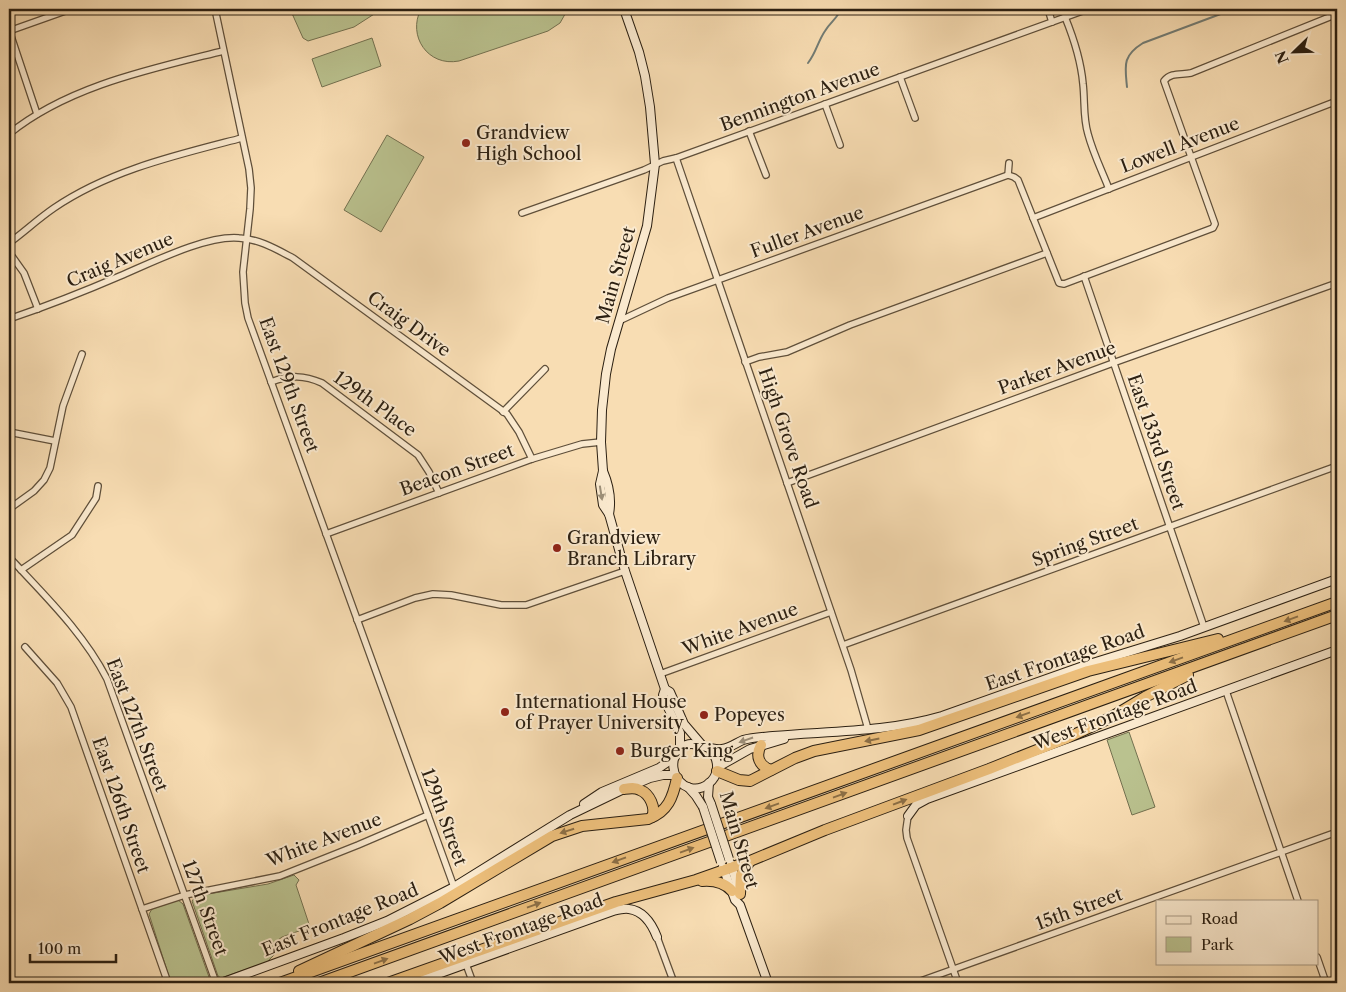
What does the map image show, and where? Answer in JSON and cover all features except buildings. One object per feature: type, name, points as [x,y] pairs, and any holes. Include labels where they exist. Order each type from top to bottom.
[{"type":"highway","points":[[280,983],[1337,602]]},
{"type":"highway","points":[[319,983],[1337,615]]},
{"type":"highway","points":[[718,769],[731,778],[745,781],[756,779],[771,770],[814,751],[933,726],[1103,667],[1218,639],[1239,638]]},
{"type":"highway","points":[[388,983],[616,902],[696,880],[726,865],[750,860],[808,836],[1067,738],[1110,718],[1145,697],[1225,655]]},
{"type":"highway","points":[[761,745],[758,759],[763,766],[771,770]]},
{"type":"highway","points":[[273,983],[425,911],[552,836],[582,826],[652,817],[661,812],[671,801],[676,776]]},
{"type":"highway","points":[[624,788],[636,788],[645,793],[654,807],[652,817]]},
{"type":"highway","points":[[737,897],[741,875],[750,860]]},
{"type":"highway","points":[[696,880],[718,882],[726,885],[737,897]]},
{"type":"street","points":[[37,114],[9,30],[71,9]]},
{"type":"street","name":"East 129th Street","points":[[214,9],[249,169],[250,209],[243,272],[248,318],[407,758]]},
{"type":"street","name":"Main Street","points":[[624,9],[639,52],[647,88],[654,138],[655,164],[647,226],[619,321],[606,374],[602,406],[601,442],[603,471],[600,484],[603,505],[609,514],[625,571],[665,688],[670,692],[684,724],[706,747]]},
{"type":"street","points":[[1048,9],[1052,22]]},
{"type":"street","name":"Bennington Avenue","points":[[522,213],[1088,9]]},
{"type":"street","points":[[1010,163],[1008,175],[1018,180],[1060,283],[1064,284],[1213,228],[1215,224],[1164,82],[1168,76],[1191,73],[1337,14]]},
{"type":"street","points":[[1065,17],[1081,66],[1084,85],[1084,117],[1088,134],[1109,189]]},
{"type":"street","points":[[9,134],[37,114],[84,92],[130,74],[223,51]]},
{"type":"street","points":[[900,77],[915,118]]},
{"type":"street","name":"Lowell Avenue","points":[[1033,218],[1337,101]]},
{"type":"street","points":[[824,104],[840,145]]},
{"type":"street","points":[[749,131],[766,175]]},
{"type":"street","points":[[9,243],[54,208],[109,178],[158,160],[242,138]]},
{"type":"street","name":"High Grove Road","points":[[676,158],[831,612],[868,729]]},
{"type":"street","name":"Fuller Avenue","points":[[619,321],[668,298],[1008,175]]},
{"type":"street","name":"Craig Avenue","points":[[9,319],[55,304],[188,248],[221,240],[246,239]]},
{"type":"street","name":"Craig Drive","points":[[246,239],[270,246],[293,258],[507,414],[519,432],[532,459]]},
{"type":"street","points":[[9,252],[24,273],[38,309]]},
{"type":"street","points":[[746,362],[759,357],[787,352],[850,325],[1047,254]]},
{"type":"street","name":"East 133rd Street","points":[[1084,276],[1204,627]]},
{"type":"street","name":"Parker Avenue","points":[[787,484],[1113,363],[1337,283]]},
{"type":"street","points":[[9,509],[34,491],[44,480],[50,468],[63,406],[82,354]]},
{"type":"street","points":[[503,412],[545,370]]},
{"type":"street","name":"129th Place","points":[[271,382],[285,377],[298,376],[322,383],[418,455],[439,493]]},
{"type":"street","points":[[9,432],[55,440]]},
{"type":"street","name":"Beacon Street","points":[[326,534],[532,459],[582,444],[601,442]]},
{"type":"street","name":"Spring Street","points":[[842,645],[1337,466]]},
{"type":"street","points":[[21,570],[72,535],[96,498],[98,486]]},
{"type":"street","name":"East 127th Street","points":[[9,557],[84,640],[98,660],[107,679],[166,844]]},
{"type":"street","points":[[357,620],[415,598],[433,594],[451,595],[501,605],[526,605],[625,571]]},
{"type":"street","name":"East Frontage Road","points":[[706,747],[724,749],[753,737],[899,726],[942,716],[1086,664],[1180,636],[1337,579]]},
{"type":"street","name":"White Avenue","points":[[660,674],[831,612]]},
{"type":"street","name":"East 126th Street","points":[[25,648],[57,683],[71,707],[168,983]]},
{"type":"street","name":"West Frontage Road","points":[[908,816],[916,805],[927,799],[1337,650]]},
{"type":"street","name":"Main Street","points":[[665,688],[663,695],[680,733],[680,750]]},
{"type":"street","points":[[1226,690],[1298,900]]},
{"type":"street","name":"East Frontage Road","points":[[718,769],[739,754],[761,745],[796,735]]},
{"type":"street","points":[[691,744],[706,747],[716,757],[718,769],[709,783],[698,788],[688,787],[676,776],[673,768],[675,757],[680,750],[691,744]]},
{"type":"street","name":"East Frontage Road","points":[[570,815],[602,792],[659,768],[675,757]]},
{"type":"street","name":"129th Street","points":[[407,758],[454,887]]},
{"type":"street","name":"East Frontage Road","points":[[220,983],[361,932],[454,887],[570,815],[624,788],[657,776],[676,776]]},
{"type":"street","name":"Main Street","points":[[709,783],[707,806],[768,983]]},
{"type":"street","name":"Main Street","points":[[688,787],[707,806]]},
{"type":"street","name":"White Avenue","points":[[142,909],[185,894],[280,876],[358,845],[428,814]]},
{"type":"street","points":[[908,816],[907,838],[958,983]]},
{"type":"street","name":"15th Street","points":[[915,983],[1337,832]]},
{"type":"street","name":"127th Street","points":[[166,844],[216,983]]},
{"type":"street","name":"West Frontage Road","points":[[413,983],[613,911],[629,909],[644,916],[654,928],[657,936]]},
{"type":"street","points":[[657,936],[674,983]]},
{"type":"street","points":[[1318,960],[1326,983]]},
{"type":"street","points":[[466,964],[473,983]]},
{"type":"green space","points":[[290,9],[382,9],[354,27],[308,41],[303,38]]},
{"type":"green space","points":[[421,9],[568,9],[560,23],[548,31],[459,61],[448,62],[438,59],[423,47],[417,29],[417,19]]},
{"type":"green space","points":[[372,38],[381,66],[322,87],[312,59]]},
{"type":"green space","points":[[387,135],[424,157],[381,232],[344,210]]},
{"type":"green space","points":[[1129,732],[1155,807],[1132,815],[1107,740]]},
{"type":"green space","points":[[294,875],[299,880],[296,885],[310,927],[278,940],[277,952],[267,962],[221,978],[218,976],[192,901],[196,896],[268,884]]},
{"type":"green space","points":[[178,900],[183,904],[209,977],[206,983],[171,983],[149,914],[152,909]]},
{"type":"waterway","points":[[808,63],[827,28],[841,9]]},
{"type":"waterway","points":[[1127,87],[1126,62],[1131,52],[1136,48],[1143,43],[1234,9]]},
{"type":"place","name":"Grandview High School","points":[[466,143]]},
{"type":"place","name":"Grandview Branch Library","points":[[557,548]]},
{"type":"place","name":"International House of Prayer University","points":[[505,712]]},
{"type":"place","name":"Popeyes","points":[[704,715]]},
{"type":"place","name":"Burger King","points":[[620,751]]}]
